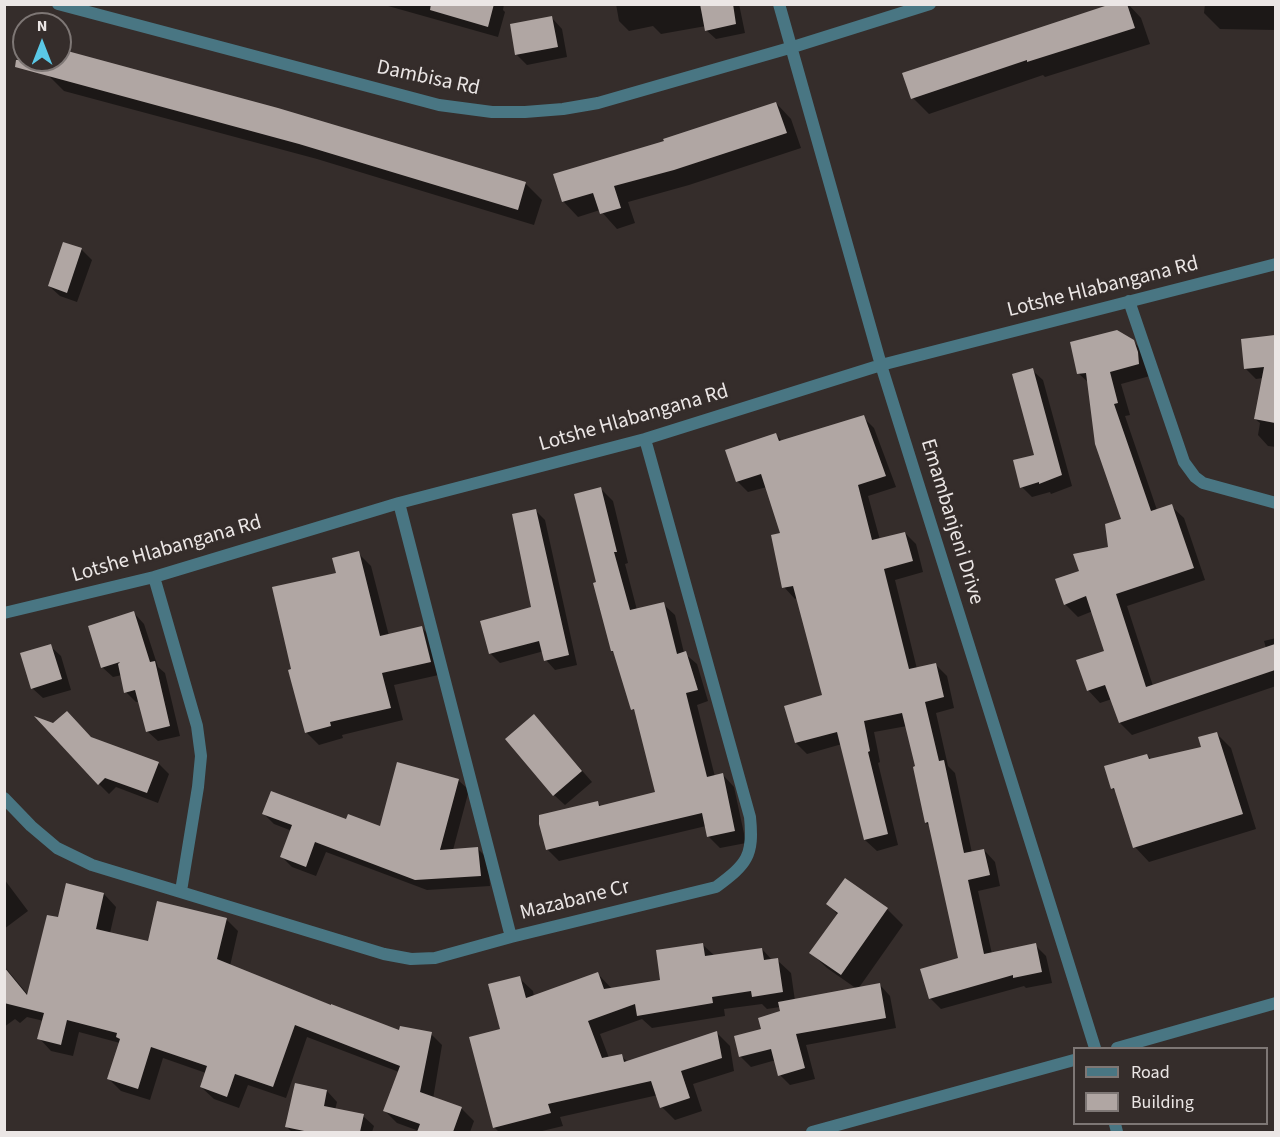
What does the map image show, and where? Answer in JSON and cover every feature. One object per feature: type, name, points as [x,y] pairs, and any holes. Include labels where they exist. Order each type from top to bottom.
[{"type":"street","name":"Dambisa Rd","points":[[58,4],[439,105],[492,112],[563,109],[598,103],[793,47],[930,4]]},
{"type":"street","name":"Emambanjeni Drive","points":[[780,4],[881,365],[1095,1047]]},
{"type":"street","name":"Lotshe Hlabangana Rd","points":[[4,613],[154,577],[399,503],[645,439],[881,365],[1275,264]]},
{"type":"street","points":[[1129,301],[1184,462],[1195,477],[1203,483],[1275,503]]},
{"type":"street","name":"Mazabane Cr","points":[[4,798],[31,826],[57,848],[92,864],[384,954],[411,959],[435,958],[716,887],[731,876],[746,860],[752,841],[750,817],[645,439]]},
{"type":"street","points":[[399,503],[511,937]]},
{"type":"street","points":[[154,577],[197,726],[201,756],[181,891]]},
{"type":"street","points":[[1121,1047],[1275,1003]]},
{"type":"street","points":[[812,1132],[1073,1060]]},
{"type":"building","points":[[431,4],[494,4],[488,27],[430,10]]},
{"type":"building","points":[[700,4],[733,4],[736,24],[705,31]]},
{"type":"building","points":[[1111,4],[1127,4],[1135,28],[1027,62],[1027,60],[911,99],[902,73]]},
{"type":"building","points":[[552,16],[558,47],[515,55],[510,24]]},
{"type":"building","points":[[72,52],[278,108],[526,182],[518,210],[299,144],[33,72],[72,72]]},
{"type":"building","points":[[776,102],[787,133],[674,170],[614,186],[621,208],[600,214],[593,193],[562,202],[553,174],[664,141],[663,139]]},
{"type":"building","points":[[63,242],[82,248],[67,293],[48,286]]},
{"type":"building","points":[[1117,330],[1134,340],[1139,364],[1110,372],[1118,403],[1114,404],[1151,511],[1172,504],[1194,568],[1116,594],[1146,687],[1275,644],[1275,670],[1119,723],[1105,685],[1087,691],[1076,660],[1104,651],[1086,596],[1064,605],[1055,579],[1079,571],[1073,554],[1108,547],[1105,524],[1121,519],[1095,444],[1086,373],[1077,374],[1070,342]]},
{"type":"building","points":[[1275,335],[1275,423],[1254,419],[1264,367],[1244,369],[1241,339]]},
{"type":"building","points":[[1033,368],[1062,475],[1020,488],[1013,460],[1034,455],[1012,374]]},
{"type":"building","points":[[864,415],[886,476],[858,485],[872,540],[905,532],[913,561],[884,569],[909,669],[936,663],[944,697],[925,702],[939,761],[944,760],[964,853],[984,849],[990,875],[968,880],[984,954],[1036,943],[1042,972],[1013,978],[1013,975],[929,999],[920,969],[958,958],[928,822],[925,823],[913,767],[915,766],[902,713],[864,721],[870,751],[868,752],[888,834],[864,840],[837,732],[795,743],[784,706],[822,695],[793,586],[782,588],[771,535],[780,533],[761,474],[736,482],[725,450],[776,433],[779,441]]},
{"type":"building","points":[[601,487],[617,552],[614,552],[630,610],[664,602],[677,654],[686,651],[698,690],[686,693],[707,777],[723,773],[735,831],[707,837],[702,813],[546,850],[539,815],[598,801],[599,806],[655,792],[634,709],[631,710],[613,651],[611,651],[593,583],[596,582],[574,494]]},
{"type":"building","points":[[536,509],[569,655],[544,661],[539,641],[489,654],[480,621],[531,607],[512,514]]},
{"type":"building","points":[[359,551],[380,636],[422,626],[431,662],[382,673],[391,708],[330,722],[331,726],[305,733],[288,670],[291,669],[272,587],[336,573],[332,558]]},
{"type":"building","points":[[134,611],[150,662],[155,661],[170,726],[146,732],[135,690],[124,693],[118,664],[120,662],[101,668],[88,626]]},
{"type":"building","points":[[51,644],[62,679],[31,689],[20,653]]},
{"type":"building","points":[[67,711],[91,737],[159,762],[147,793],[105,778],[98,785],[34,716],[53,723]]},
{"type":"building","points":[[534,714],[582,771],[553,796],[505,739]]},
{"type":"building","points":[[1217,732],[1243,814],[1133,848],[1114,788],[1111,789],[1104,766],[1147,754],[1149,759],[1201,747],[1198,737]]},
{"type":"building","points":[[397,762],[459,779],[440,850],[478,847],[481,876],[415,880],[315,842],[306,867],[280,857],[292,825],[262,814],[271,791],[346,819],[348,814],[380,826]]},
{"type":"building","points":[[845,878],[888,908],[841,975],[809,953],[838,913],[826,904]]},
{"type":"building","points":[[66,883],[104,893],[96,929],[148,941],[157,901],[227,918],[217,959],[399,1030],[400,1026],[432,1032],[420,1092],[462,1107],[453,1132],[417,1132],[420,1124],[383,1111],[400,1066],[295,1025],[273,1087],[235,1074],[227,1097],[200,1087],[207,1066],[151,1047],[138,1089],[107,1079],[120,1039],[116,1037],[117,1033],[67,1020],[61,1045],[37,1039],[44,1013],[4,1003],[4,967],[27,995],[47,915],[58,917]]},
{"type":"building","points":[[703,943],[705,956],[762,948],[764,960],[778,958],[783,992],[752,997],[751,991],[712,997],[713,1003],[637,1016],[635,1004],[588,1021],[602,1058],[622,1054],[624,1062],[717,1031],[722,1058],[681,1071],[690,1098],[660,1108],[651,1081],[548,1104],[551,1113],[493,1128],[469,1037],[500,1029],[488,984],[520,976],[526,998],[598,972],[604,989],[660,980],[656,950]]},
{"type":"building","points":[[880,983],[886,1018],[796,1034],[805,1068],[778,1076],[771,1049],[739,1057],[734,1036],[761,1029],[758,1018],[780,1011],[778,1002]]},
{"type":"building","points":[[295,1083],[327,1090],[324,1106],[364,1114],[360,1132],[309,1132],[285,1127]]}]
